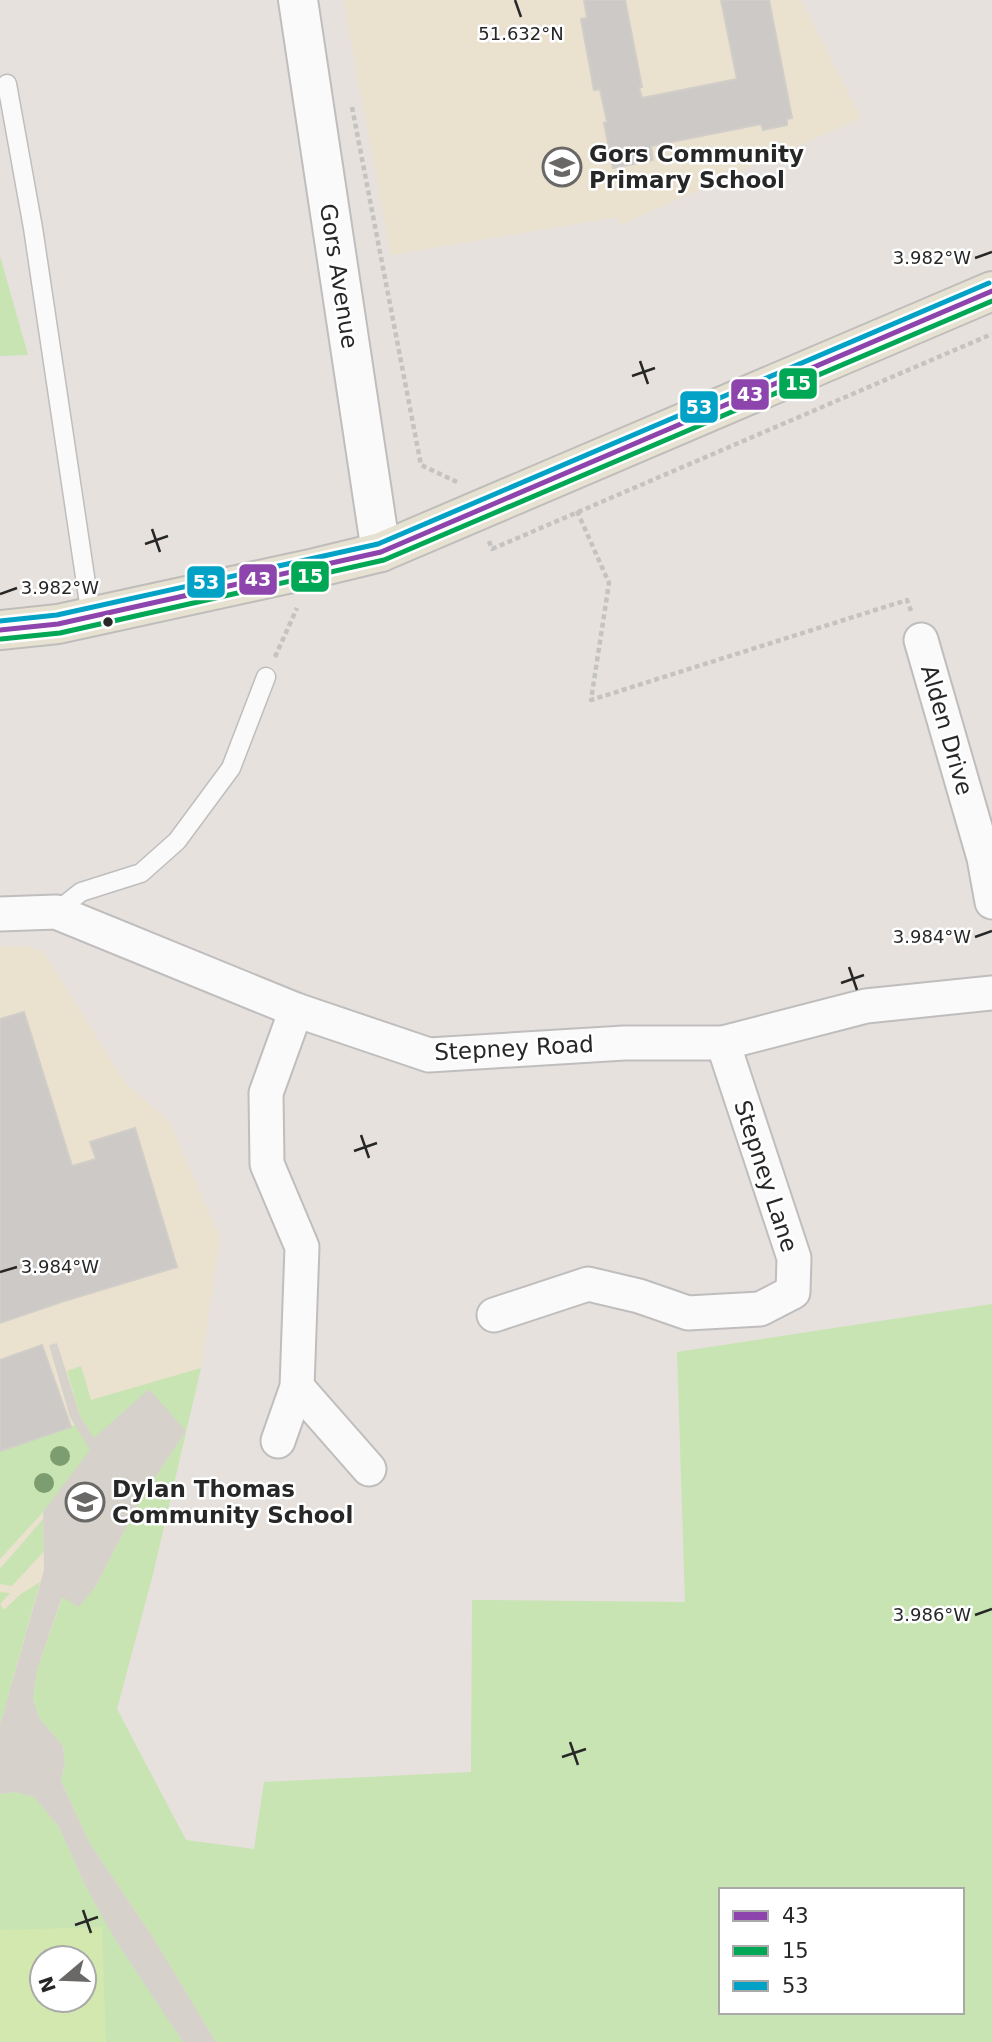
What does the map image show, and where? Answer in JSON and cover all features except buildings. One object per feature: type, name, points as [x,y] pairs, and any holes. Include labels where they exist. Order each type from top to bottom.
[{"type":"main road","points":[[0,630],[58,624],[380,552],[992,291]]},
{"type":"street","name":"Gors Avenue","points":[[298,0],[380,552]]},
{"type":"street","name":"Alden Drive","points":[[921,640],[984,858],[992,902]]},
{"type":"street","points":[[0,914],[56,912]]},
{"type":"street","name":"Stepney Road","points":[[56,912],[296,1010],[429,1055],[624,1043],[723,1043],[866,1006],[992,993]]},
{"type":"street","points":[[278,1441],[298,1387],[302,1247],[267,1164],[266,1093],[296,1010]]},
{"type":"street","name":"Stepney Lane","points":[[494,1315],[589,1284],[639,1296],[688,1313],[760,1309],[793,1293],[794,1258],[723,1043]]},
{"type":"street","points":[[298,1387],[369,1469]]},
{"type":"lane","points":[[7,84],[33,228],[91,617]]},
{"type":"lane","points":[[56,912],[80,892],[141,873],[177,841],[231,768],[265,677]]},
{"type":"path","points":[[350,96],[421,465]]},
{"type":"path","points":[[560,475],[609,583],[591,700],[907,600],[921,640]]},
{"type":"path","points":[[265,677],[315,568]]},
{"type":"shaded area","name":"Gors Community Primary School","points":[[343,0],[801,0],[861,118],[620,225],[617,217],[391,255]]},
{"type":"shaded area","name":"Dylan Thomas Community School","points":[[24,946],[43,951],[126,1084],[169,1121],[220,1238],[201,1368],[153,1574],[95,1791],[216,2042],[0,2042],[0,947]]},
{"type":"shaded area","points":[[57,1343],[80,1416],[94,1438],[149,1389],[186,1431],[140,1500],[96,1586],[79,1607],[62,1597],[37,1670],[33,1698],[39,1718],[63,1746],[65,1762],[61,1781],[89,1842],[154,1939],[216,2042],[183,2042],[116,1941],[86,1887],[59,1827],[34,1797],[15,1792],[0,1794],[0,1725],[44,1570],[43,1512],[90,1450],[70,1417],[49,1345]]},
{"type":"green space","points":[[0,256],[28,355],[0,356]]},
{"type":"green space","points":[[992,1304],[992,2042],[216,2042],[154,1939],[89,1842],[61,1781],[65,1762],[63,1746],[39,1718],[33,1698],[37,1670],[63,1596],[79,1607],[96,1586],[140,1500],[186,1431],[94,1439],[80,1416],[67,1371],[81,1366],[91,1400],[201,1368],[153,1574],[117,1709],[186,1840],[254,1849],[264,1782],[471,1772],[472,1600],[685,1602],[677,1352]]},
{"type":"green space","points":[[75,1425],[91,1450],[43,1512],[0,1559],[0,1451]]},
{"type":"green space","points":[[43,1519],[44,1551],[12,1586],[0,1584],[0,1569]]},
{"type":"green space","points":[[40,1582],[0,1725],[0,1604],[4,1610],[21,1594]]},
{"type":"green space","points":[[0,1592],[10,1593],[0,1604]]},
{"type":"green space","points":[[15,1792],[34,1797],[59,1827],[86,1887],[183,2042],[0,2042],[0,1794]]},
{"type":"green space","points":[[102,1927],[106,2042],[0,2042],[0,1930]]},
{"type":"transit line","name":"53","points":[[0,621],[57,615],[378,544],[989,283]]},
{"type":"transit line","name":"43","points":[[0,630],[58,624],[381,552],[992,291]]},
{"type":"transit line","name":"15","points":[[1,639],[60,633],[384,560],[992,301]]},
{"type":"place","name":"Gors Community Primary School","points":[[562,167]]},
{"type":"place","name":"Dylan Thomas Community School","points":[[85,1502]]}]
